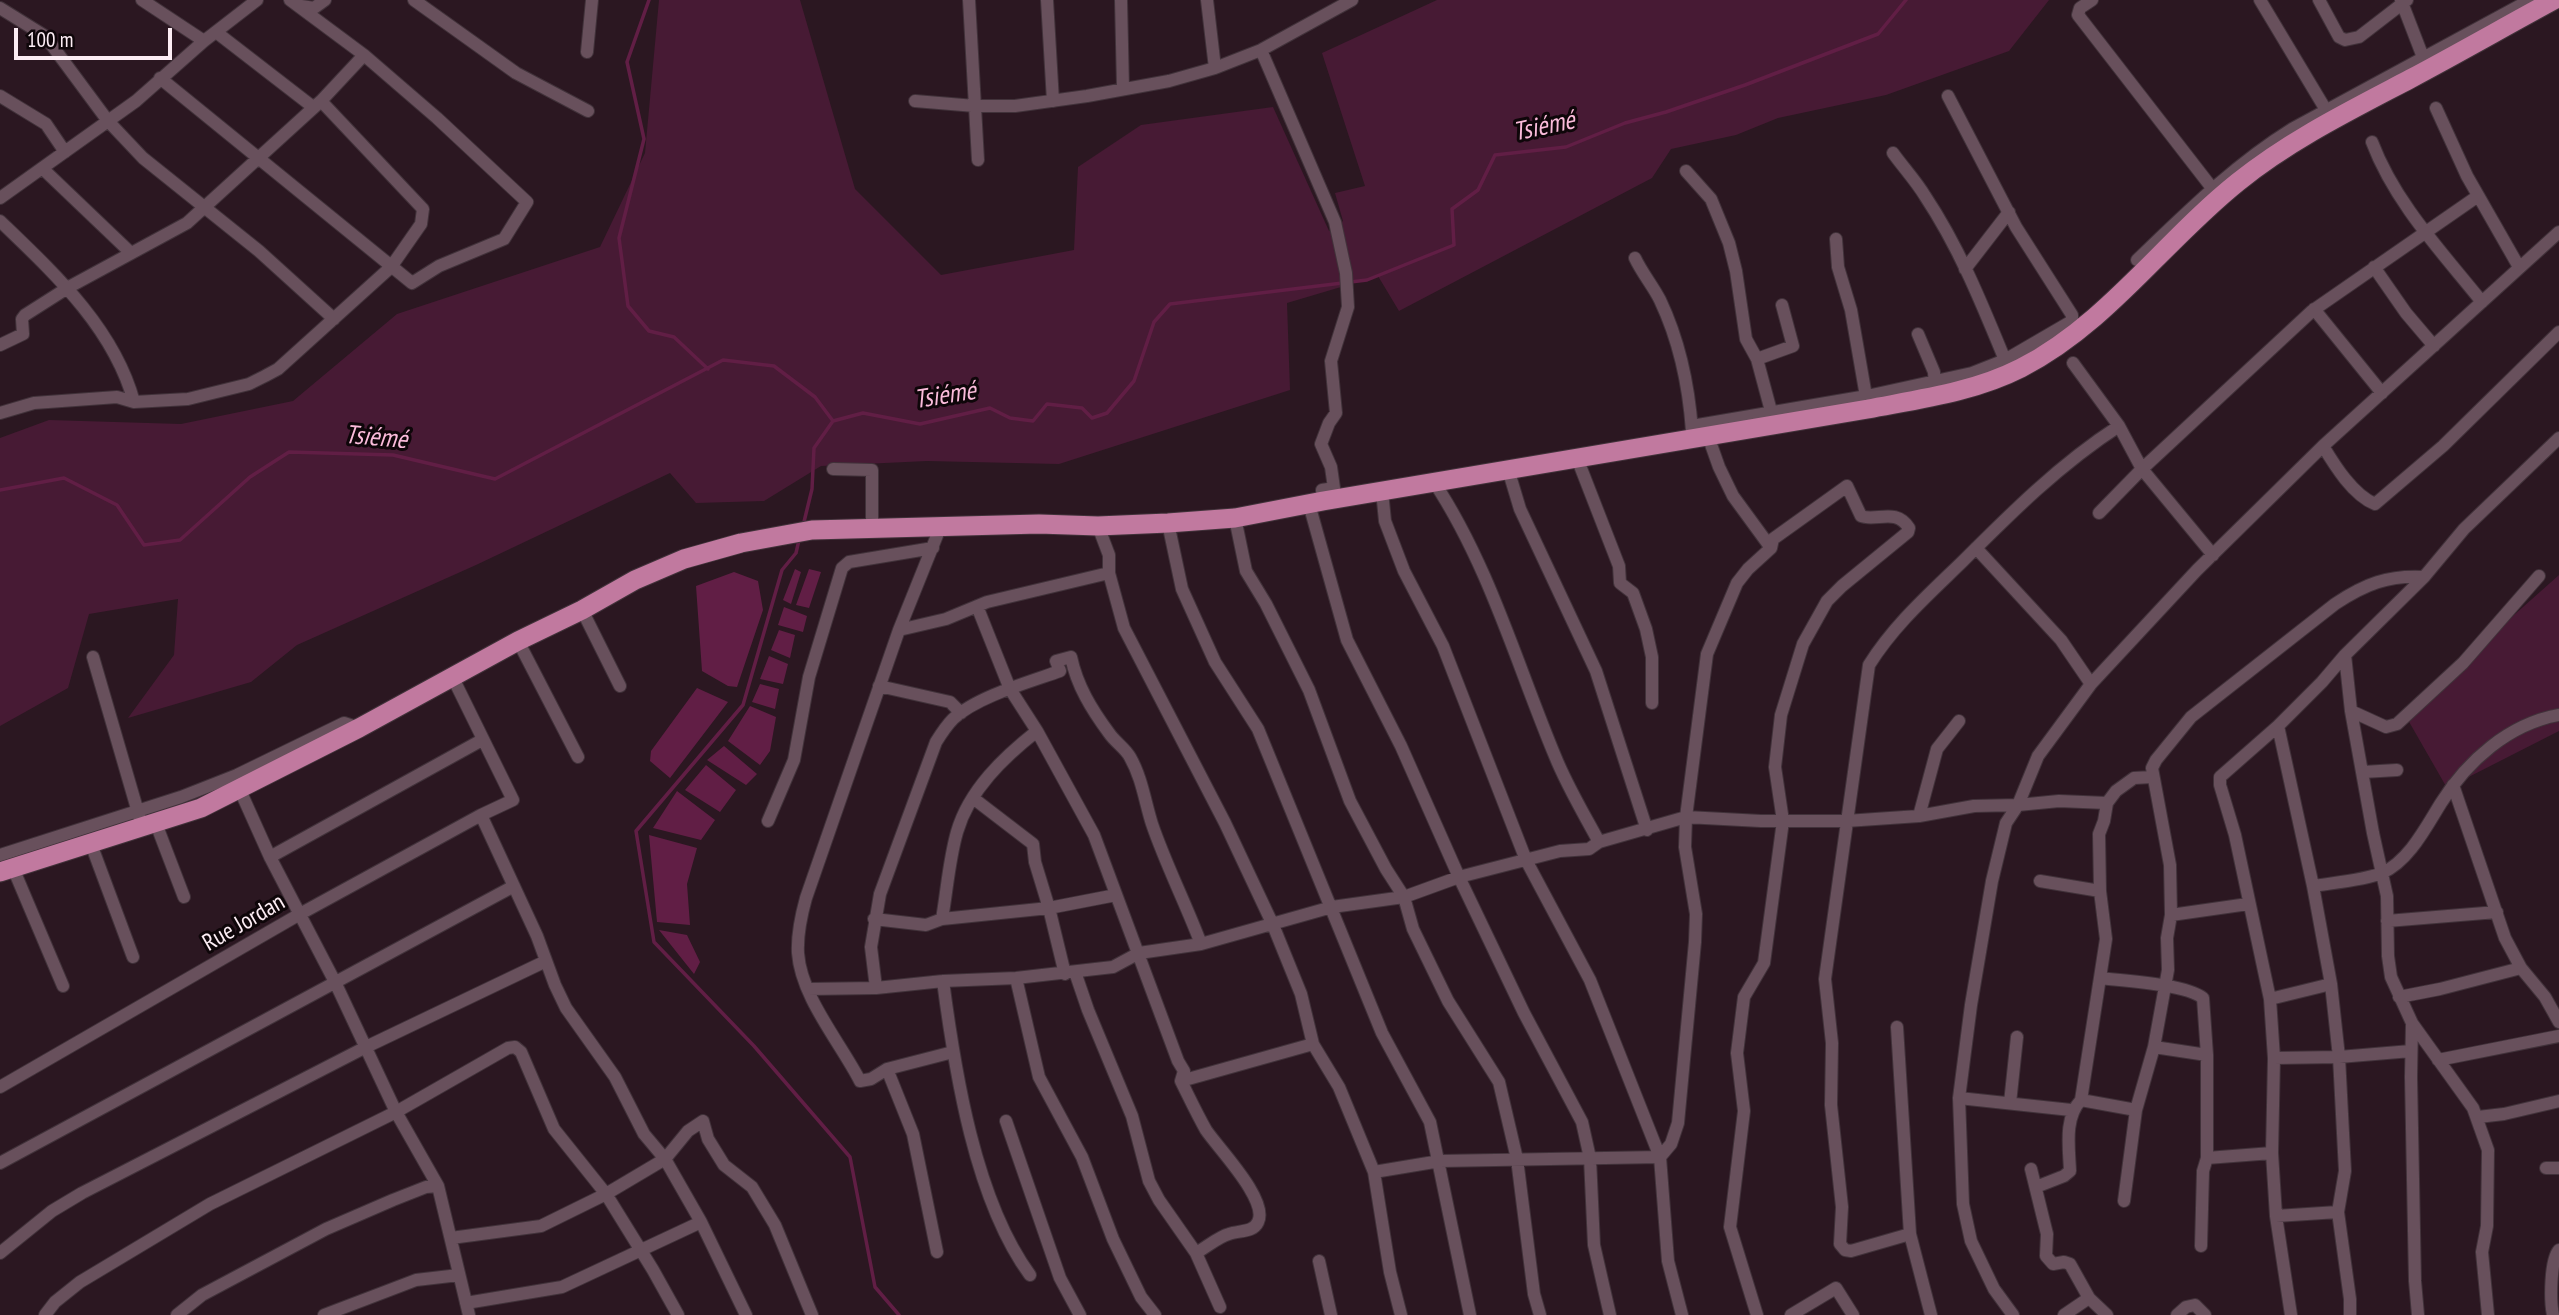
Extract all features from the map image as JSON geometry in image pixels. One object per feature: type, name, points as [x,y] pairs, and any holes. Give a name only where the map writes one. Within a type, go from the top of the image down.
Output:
[{"type":"main road","points":[[4,865],[91,844],[145,819],[201,808],[359,729],[518,640],[582,610],[635,580],[684,559],[790,533],[872,527],[940,528],[1039,524],[1098,526],[1235,518],[1577,458],[1868,402],[1987,383],[2061,344],[2099,313],[2238,182],[2284,149],[2511,17],[2554,0]]},
{"type":"street","points":[[142,0],[204,41]]},
{"type":"street","points":[[1,196],[136,101],[204,41],[257,0]]},
{"type":"street","points":[[294,3],[314,8],[325,0]]},
{"type":"street","points":[[414,0],[516,73],[588,111]]},
{"type":"street","points":[[587,52],[592,0]]},
{"type":"street","points":[[968,0],[978,160]]},
{"type":"street","points":[[1046,0],[1054,101]]},
{"type":"street","points":[[1121,0],[1123,88]]},
{"type":"street","points":[[1207,0],[1215,68]]},
{"type":"street","points":[[915,101],[1015,106],[1169,81],[1215,68],[1261,50],[1352,0]]},
{"type":"street","points":[[2092,0],[2080,8],[2078,15],[2212,188]]},
{"type":"street","points":[[2260,0],[2326,110]]},
{"type":"street","points":[[2137,260],[2212,188],[2263,147],[2326,110],[2426,64],[2403,1],[2359,37],[2345,40],[2339,37],[2319,0]]},
{"type":"street","points":[[2503,0],[2511,17],[2530,0]]},
{"type":"street","points":[[1319,1],[1321,15]]},
{"type":"street","points":[[160,78],[412,283],[439,266],[504,239],[527,202],[437,118],[364,55],[294,3]]},
{"type":"street","points":[[0,8],[45,36],[108,121],[143,158],[268,259],[334,319]]},
{"type":"street","points":[[0,413],[34,402],[117,397],[134,402],[188,400],[249,384],[278,369],[391,267],[421,224],[423,209],[317,104],[216,32]]},
{"type":"street","points":[[1261,50],[1335,222],[1346,273],[1348,307],[1331,361],[1336,413],[1321,444],[1331,467],[1334,488],[1322,490],[1316,502],[1347,640],[1401,746],[1459,877],[1524,1013],[1582,1122],[1590,1158],[1594,1245],[1610,1315]]},
{"type":"street","points":[[0,345],[23,334],[22,318],[25,315],[187,223],[317,104],[364,55]]},
{"type":"street","points":[[0,96],[46,124],[65,152]]},
{"type":"street","points":[[1918,334],[1934,372],[1935,390],[2005,360],[2073,318],[2009,212],[1948,96]]},
{"type":"street","points":[[2436,107],[2479,196],[2519,267]]},
{"type":"street","points":[[2372,142],[2413,217],[2482,302]]},
{"type":"street","points":[[1892,153],[1925,194],[1980,298],[2005,360]]},
{"type":"street","points":[[42,168],[131,253]]},
{"type":"street","points":[[1686,171],[1711,199],[1729,243],[1746,339],[1757,359],[1771,411]]},
{"type":"street","points":[[2099,513],[2141,470],[2314,309],[2479,196]]},
{"type":"street","points":[[1965,269],[2009,212]]},
{"type":"street","points":[[0,221],[69,288],[123,367],[134,402]]},
{"type":"street","points":[[2011,1315],[1994,1289],[1971,1241],[1963,1204],[1959,1098],[1971,1005],[1992,881],[2006,823],[2018,806],[2038,756],[2091,684],[2213,555],[2323,446],[2559,232]]},
{"type":"street","points":[[1697,433],[1771,411],[1868,402],[1851,310],[1838,267],[1836,239]]},
{"type":"street","points":[[1635,258],[1660,300],[1667,318],[1690,397],[1697,433],[1733,496],[1771,548]]},
{"type":"street","points":[[2374,267],[2406,313],[2434,346]]},
{"type":"street","points":[[1757,359],[1793,346],[1782,305]]},
{"type":"street","points":[[2314,309],[2382,393]]},
{"type":"street","points":[[2323,446],[2365,500],[2375,504],[2443,446],[2559,332]]},
{"type":"street","points":[[2073,363],[2119,426],[2141,470],[2213,555]]},
{"type":"street","points":[[1910,1234],[1851,1251],[1845,1251],[1840,1244],[1842,1207],[1831,1105],[1832,1043],[1825,979],[1869,665],[1886,638],[1976,548],[2062,467],[2119,426]]},
{"type":"street","points":[[2291,1315],[2276,1216],[2272,1153],[2274,1058],[2270,999],[2220,777],[2278,726],[2322,682],[2345,655],[2424,577],[2464,529],[2559,438]]},
{"type":"street","points":[[1577,458],[1619,566],[1620,583],[1633,593],[1646,629],[1652,657],[1652,703]]},
{"type":"street","points":[[833,469],[872,470],[872,527]]},
{"type":"street","points":[[1508,469],[1520,509],[1596,671],[1647,830]]},
{"type":"street","points":[[1434,482],[1449,505],[1487,587],[1561,772],[1599,842]]},
{"type":"street","points":[[1374,1172],[1440,1161],[1660,1157],[1671,1144],[1678,1123],[1695,942],[1696,915],[1685,847],[1686,817],[1707,654],[1737,583],[1771,548],[1773,539],[1847,486],[1861,516],[1868,519],[1880,515],[1892,516],[1906,523],[1909,528],[1908,532],[1827,601],[1803,644],[1781,715],[1775,767],[1783,821],[1765,963],[1744,998],[1737,1053],[1744,1111],[1730,1227],[1757,1315]]},
{"type":"street","points":[[1382,491],[1385,521],[1404,571],[1443,646],[1526,860],[1590,980],[1660,1157],[1668,1261],[1682,1315]]},
{"type":"street","points":[[1235,518],[1246,571],[1266,604],[1309,690],[1350,800],[1386,869],[1404,897],[1413,929],[1448,1001],[1499,1082],[1517,1159],[1534,1294],[1540,1315]]},
{"type":"street","points":[[1168,523],[1182,589],[1215,662],[1258,729],[1382,1033],[1430,1122],[1470,1315]]},
{"type":"street","points":[[1098,526],[1109,555],[1109,573],[1124,628],[1225,823],[1273,925],[1301,994],[1313,1044],[1339,1087],[1374,1172],[1390,1272],[1401,1315]]},
{"type":"street","points":[[940,528],[899,630],[801,915],[798,954],[808,989],[860,1081],[871,1079],[887,1069],[953,1052]]},
{"type":"street","points":[[768,821],[790,774],[809,677],[842,568],[849,562],[933,548]]},
{"type":"street","points":[[1976,548],[2061,640],[2091,684]]},
{"type":"street","points":[[899,630],[933,624],[977,606],[1109,573]]},
{"type":"street","points":[[2351,711],[2386,727],[2397,724],[2463,663],[2539,576]]},
{"type":"street","points":[[2124,1201],[2136,1110],[2154,1047],[2165,987],[2171,915],[2170,865],[2152,768],[2191,717],[2335,604],[2359,588],[2384,579],[2424,577]]},
{"type":"street","points":[[977,606],[1010,689],[1037,731],[1094,835],[1184,1071],[1181,1081],[1205,1128],[1225,1157],[1247,1181],[1260,1213],[1258,1222],[1251,1229],[1228,1234],[1196,1253]]},
{"type":"street","points":[[582,610],[620,686]]},
{"type":"street","points":[[518,640],[578,757]]},
{"type":"street","points":[[2345,655],[2351,711],[2387,896],[2391,977],[2412,1023],[2478,1117],[2488,1150],[2487,1226],[2482,1252],[2488,1315]]},
{"type":"street","points":[[93,657],[145,819],[184,897]]},
{"type":"street","points":[[876,988],[871,947],[880,894],[936,742],[952,720],[961,713],[1010,689],[1060,671],[1056,661],[1071,657],[1074,674],[1094,715],[1102,721],[1110,735],[1130,757],[1142,786],[1152,824],[1201,944]]},
{"type":"street","points":[[270,857],[482,740],[452,676]]},
{"type":"street","points":[[879,686],[950,702],[961,713]]},
{"type":"street","points":[[2312,886],[2382,873],[2403,858],[2453,785],[2483,752],[2502,738],[2559,715]]},
{"type":"street","points":[[1919,816],[1937,750],[1959,721]]},
{"type":"street","points":[[63,986],[4,865],[145,819],[344,723],[359,729]]},
{"type":"street","points":[[2278,726],[2332,984],[2345,1171],[2338,1212],[2350,1315]]},
{"type":"street","points":[[942,919],[958,829],[972,798],[986,780],[1037,731]]},
{"type":"street","name":"Rue Jordan","points":[[0,1087],[300,914],[513,800],[482,740]]},
{"type":"street","points":[[2363,772],[2397,770]]},
{"type":"street","points":[[2036,1187],[2070,1171],[2071,1110],[2081,1100],[2106,939],[2098,850],[2107,803],[2125,783],[2134,778],[2152,777]]},
{"type":"street","points":[[2453,785],[2505,938],[2521,968],[2545,997],[2559,1022]]},
{"type":"street","points":[[239,788],[270,857],[335,982],[396,1112],[438,1186],[468,1309],[562,1286],[701,1222]]},
{"type":"street","points":[[972,798],[1033,844],[1034,862],[1070,973],[1132,1116],[1149,1181],[1196,1253],[1220,1307]]},
{"type":"street","points":[[808,989],[876,988],[943,981],[1016,978],[1112,967],[1139,953],[1201,944],[1332,906],[1404,897],[1459,877],[1560,851],[1589,849],[1599,842],[1686,817],[1846,821],[1919,816],[1974,806],[2018,806],[2059,801],[2107,803]]},
{"type":"street","points":[[481,815],[566,1007],[615,1077],[644,1134],[665,1159],[701,1222],[746,1315]]},
{"type":"street","points":[[91,844],[133,957]]},
{"type":"street","points":[[2040,881],[2100,891]]},
{"type":"street","points":[[0,1163],[514,886]]},
{"type":"street","points":[[874,919],[926,925],[942,919],[1049,908],[1116,895]]},
{"type":"street","points":[[2171,915],[2248,904]]},
{"type":"street","points":[[2387,921],[2497,912]]},
{"type":"street","points":[[0,1252],[52,1211],[82,1193],[366,1047],[546,961]]},
{"type":"street","points":[[2399,997],[2521,968]]},
{"type":"street","points":[[1016,978],[1039,1077],[1082,1157],[1113,1240],[1141,1297],[1155,1315]]},
{"type":"street","points":[[2100,978],[2165,987],[2198,994],[2203,998],[2207,1055],[2207,1158],[2203,1171],[2201,1246]]},
{"type":"street","points":[[943,981],[953,1052],[985,1185],[1016,1256],[1030,1275]]},
{"type":"street","points":[[2270,999],[2332,984]]},
{"type":"street","points":[[2412,1023],[2415,1281],[2418,1315]]},
{"type":"street","points":[[1897,1027],[1910,1234],[1931,1315]]},
{"type":"street","points":[[2438,1060],[2559,1036]]},
{"type":"street","points":[[2010,1103],[2017,1037]]},
{"type":"street","points":[[1181,1081],[1313,1044]]},
{"type":"street","points":[[45,1315],[55,1302],[80,1282],[210,1204],[396,1112],[515,1047],[521,1052],[554,1129],[606,1194],[678,1315]]},
{"type":"street","points":[[2154,1047],[2207,1055]]},
{"type":"street","points":[[2274,1058],[2411,1051]]},
{"type":"street","points":[[887,1069],[916,1144],[937,1252]]},
{"type":"street","points":[[1959,1098],[2071,1110]]},
{"type":"street","points":[[2081,1100],[2136,1110]]},
{"type":"street","points":[[2478,1117],[2559,1101]]},
{"type":"street","points":[[451,1238],[541,1226],[606,1194],[665,1159],[688,1131],[703,1121],[708,1139],[724,1165],[752,1187],[775,1225],[812,1315]]},
{"type":"street","points":[[1006,1121],[1060,1278],[1080,1315]]},
{"type":"street","points":[[2207,1158],[2272,1153]]},
{"type":"street","points":[[2031,1169],[2047,1234],[2046,1256],[2053,1264],[2064,1262],[2070,1265],[2089,1298],[2106,1315]]},
{"type":"street","points":[[177,1315],[202,1295],[326,1229],[426,1187],[438,1186]]},
{"type":"street","points":[[2276,1216],[2338,1212]]},
{"type":"street","points":[[2554,1310],[2553,1264],[2559,1250]]},
{"type":"street","points":[[1319,1261],[1331,1315]]},
{"type":"street","points":[[324,1315],[416,1280],[459,1275]]},
{"type":"street","points":[[1791,1315],[1811,1310],[1836,1288],[1853,1315]]},
{"type":"street","points":[[2064,1315],[2089,1298]]},
{"type":"street","points":[[2177,1315],[2186,1307],[2195,1305],[2205,1315]]},
{"type":"shaded area","points":[[659,0],[800,0],[855,189],[941,275],[1074,250],[1078,167],[1141,125],[1273,107],[1329,231],[1343,221],[1335,193],[1365,186],[1322,53],[1437,0],[2049,0],[2009,51],[1886,95],[1778,118],[1736,135],[1671,149],[1652,178],[1399,311],[1378,276],[1287,303],[1290,390],[1059,464],[927,461],[821,466],[764,501],[696,503],[670,473],[476,565],[297,645],[251,682],[128,718],[174,655],[178,599],[89,614],[68,688],[0,726],[0,438],[49,420],[181,424],[293,401],[397,314],[600,247],[645,153]]},
{"type":"shaded area","points":[[795,569],[801,572],[791,604],[783,600]]},
{"type":"shaded area","points":[[809,569],[821,572],[809,608],[796,605]]},
{"type":"shaded area","points":[[734,572],[758,581],[763,610],[737,687],[728,686],[702,671],[696,586]]},
{"type":"shaded area","points":[[2559,575],[2559,731],[2447,788],[2404,713]]},
{"type":"shaded area","points":[[784,607],[807,616],[803,632],[778,625]]},
{"type":"shaded area","points":[[779,630],[795,635],[790,658],[771,650]]},
{"type":"shaded area","points":[[769,656],[788,664],[783,684],[760,679]]},
{"type":"shaded area","points":[[760,684],[779,689],[775,709],[752,702]]},
{"type":"shaded area","points":[[697,688],[728,702],[670,778],[650,761],[651,751]]},
{"type":"shaded area","points":[[750,706],[776,717],[770,751],[760,765],[728,741]]},
{"type":"shaded area","points":[[724,746],[757,774],[746,785],[707,760]]},
{"type":"shaded area","points":[[706,765],[736,790],[720,812],[685,790]]},
{"type":"shaded area","points":[[677,791],[715,820],[701,840],[653,828]]},
{"type":"shaded area","points":[[649,835],[697,848],[687,884],[690,925],[657,922]]},
{"type":"shaded area","points":[[659,930],[687,935],[700,962],[694,974]]},
{"type":"waterway","points":[[649,0],[627,62],[644,139],[619,238],[628,306],[649,331],[674,337],[708,369]]},
{"type":"waterway","name":"Tsiémé","points":[[0,490],[64,478],[117,505],[144,545],[180,540],[250,477],[289,452],[393,455],[495,479],[723,360],[774,366],[815,397],[833,421],[863,413],[920,424],[990,408],[1010,418],[1033,421],[1047,404],[1082,408],[1092,418],[1107,413],[1134,381],[1154,322],[1170,304],[1367,280],[1454,245],[1452,209],[1478,190],[1495,155],[1566,147],[1625,123],[1745,85],[1878,34],[1906,0]]},
{"type":"waterway","points":[[803,526],[812,489],[814,448],[833,421]]},
{"type":"waterway","points":[[799,540],[796,553],[782,570],[743,705],[636,831],[654,942],[754,1046],[850,1157],[875,1287],[899,1315]]}]
